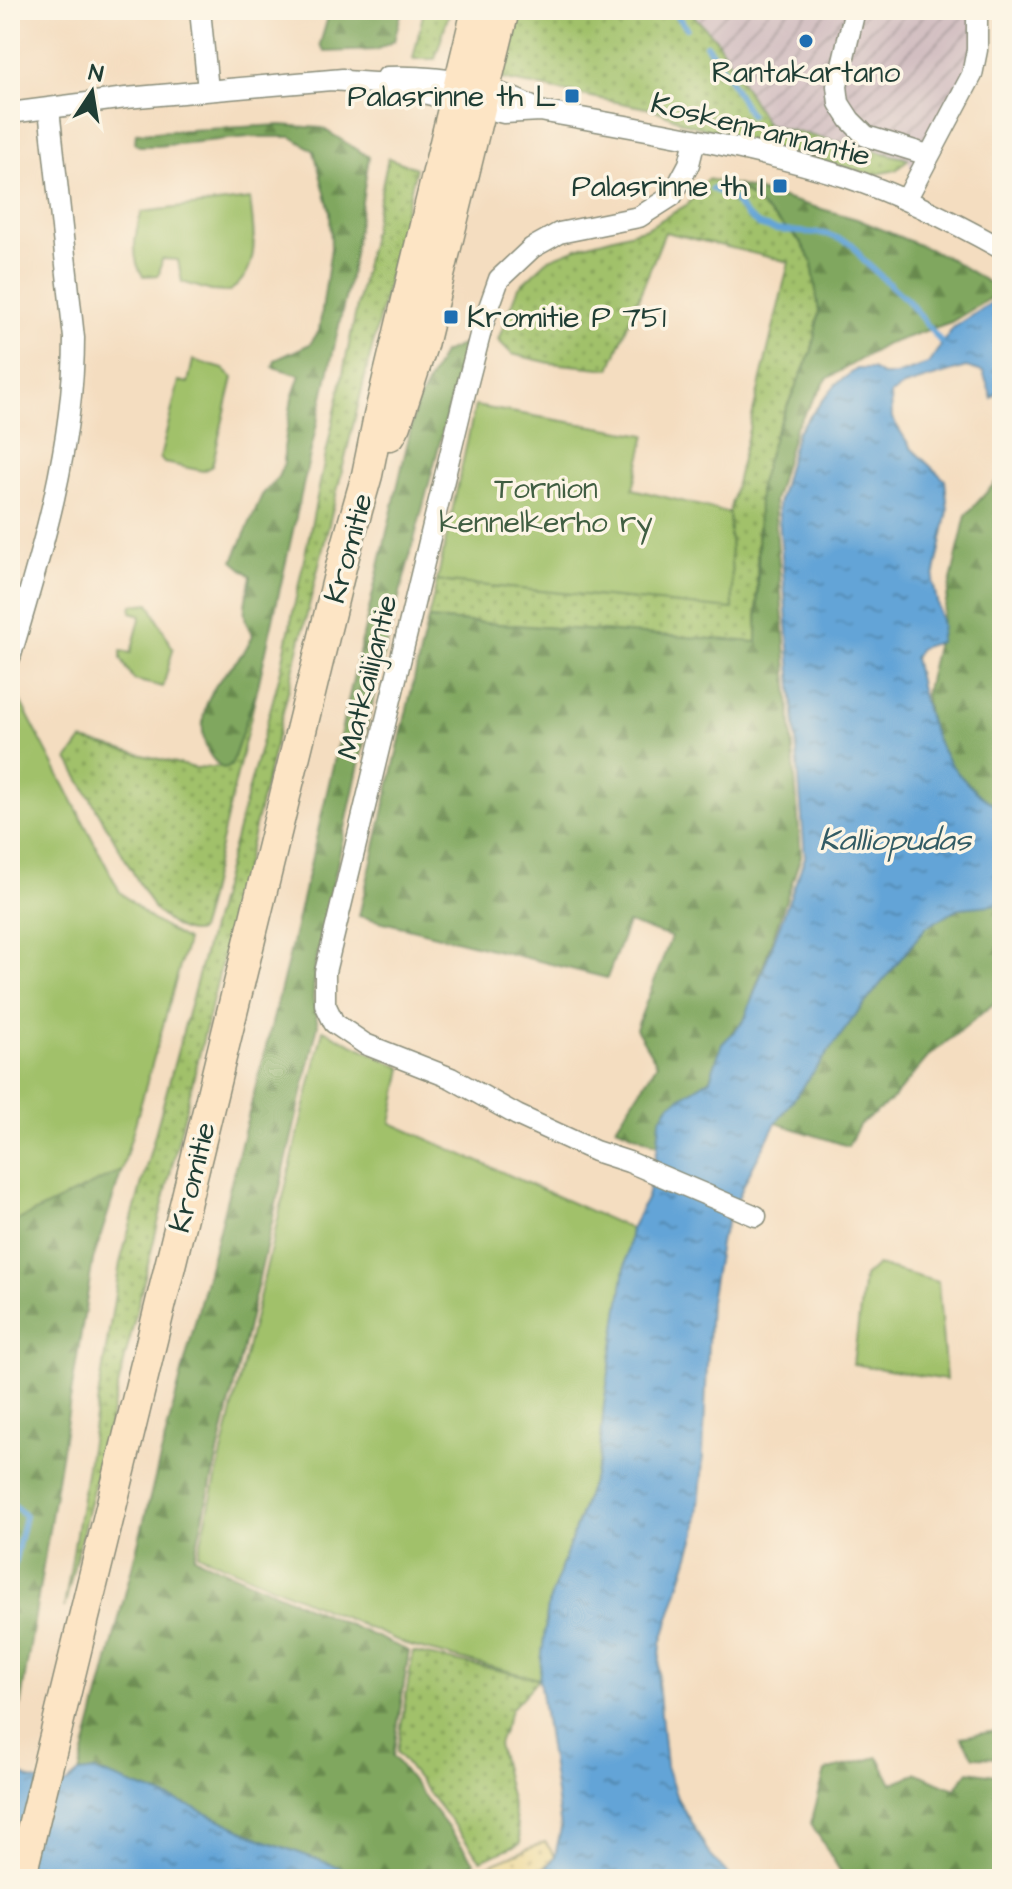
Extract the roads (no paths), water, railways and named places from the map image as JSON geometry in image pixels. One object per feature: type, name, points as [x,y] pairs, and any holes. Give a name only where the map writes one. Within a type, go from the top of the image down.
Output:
[{"type":"main road","name":"Kromitie","points":[[470,95],[477,10]]},
{"type":"main road","name":"Kromitie","points":[[20,1879],[342,563],[367,475],[379,416],[470,95],[504,10]]},
{"type":"street","points":[[200,10],[208,90]]},
{"type":"street","points":[[855,10],[837,86],[839,103],[866,136],[928,155]]},
{"type":"street","points":[[906,200],[972,75],[977,50],[977,10]]},
{"type":"street","name":"Koskenrannantie","points":[[10,113],[208,90],[431,76],[470,95],[508,93],[540,111],[773,157],[847,178],[906,200],[993,244]]},
{"type":"street","points":[[10,658],[59,475],[74,376],[74,338],[49,109]]},
{"type":"street","name":"Matkailijantie","points":[[695,140],[689,164],[672,196],[639,217],[559,233],[532,248],[499,279],[482,327],[464,397],[325,972],[325,1004],[334,1023],[365,1044],[436,1071],[517,1115],[595,1151],[629,1162],[756,1216]]},
{"type":"water","name":"Kalliopudas","points":[[1002,296],[1002,388],[992,398],[983,372],[966,367],[904,386],[891,394],[892,418],[911,448],[945,480],[948,511],[933,582],[942,626],[939,642],[920,648],[914,658],[931,725],[945,755],[975,791],[1002,807],[1002,904],[960,908],[926,927],[857,1013],[776,1123],[745,1182],[721,1238],[710,1301],[702,1475],[696,1533],[661,1644],[658,1682],[666,1766],[677,1798],[710,1855],[733,1879],[519,1879],[546,1869],[555,1856],[561,1828],[539,1679],[548,1605],[599,1462],[604,1405],[631,1229],[647,1197],[660,1120],[669,1105],[710,1079],[722,1044],[744,1021],[805,857],[778,504],[797,432],[836,384],[857,369],[896,375],[928,364],[953,328]]},
{"type":"water","points":[[10,1766],[30,1779],[50,1784],[66,1784],[79,1773],[96,1771],[195,1808],[263,1840],[372,1879],[10,1879]]},
{"type":"waterway","points":[[672,10],[687,28]]},
{"type":"waterway","points":[[706,45],[750,115]]},
{"type":"waterway","points":[[712,189],[731,197],[759,225],[776,230],[827,234],[852,244],[863,260],[908,301],[941,342]]},
{"type":"waterway","points":[[10,1501],[25,1516],[10,1582]]},
{"type":"place","name":"Rantakartano","points":[[806,41]]},
{"type":"place","name":"Palasrinne th L","points":[[572,96]]},
{"type":"place","name":"Palasrinne th I","points":[[780,186]]},
{"type":"place","name":"Kromitie P 751","points":[[451,317]]},
{"type":"park label","name":"Tornion kennelkerho ry","points":[[546,505]]}]
